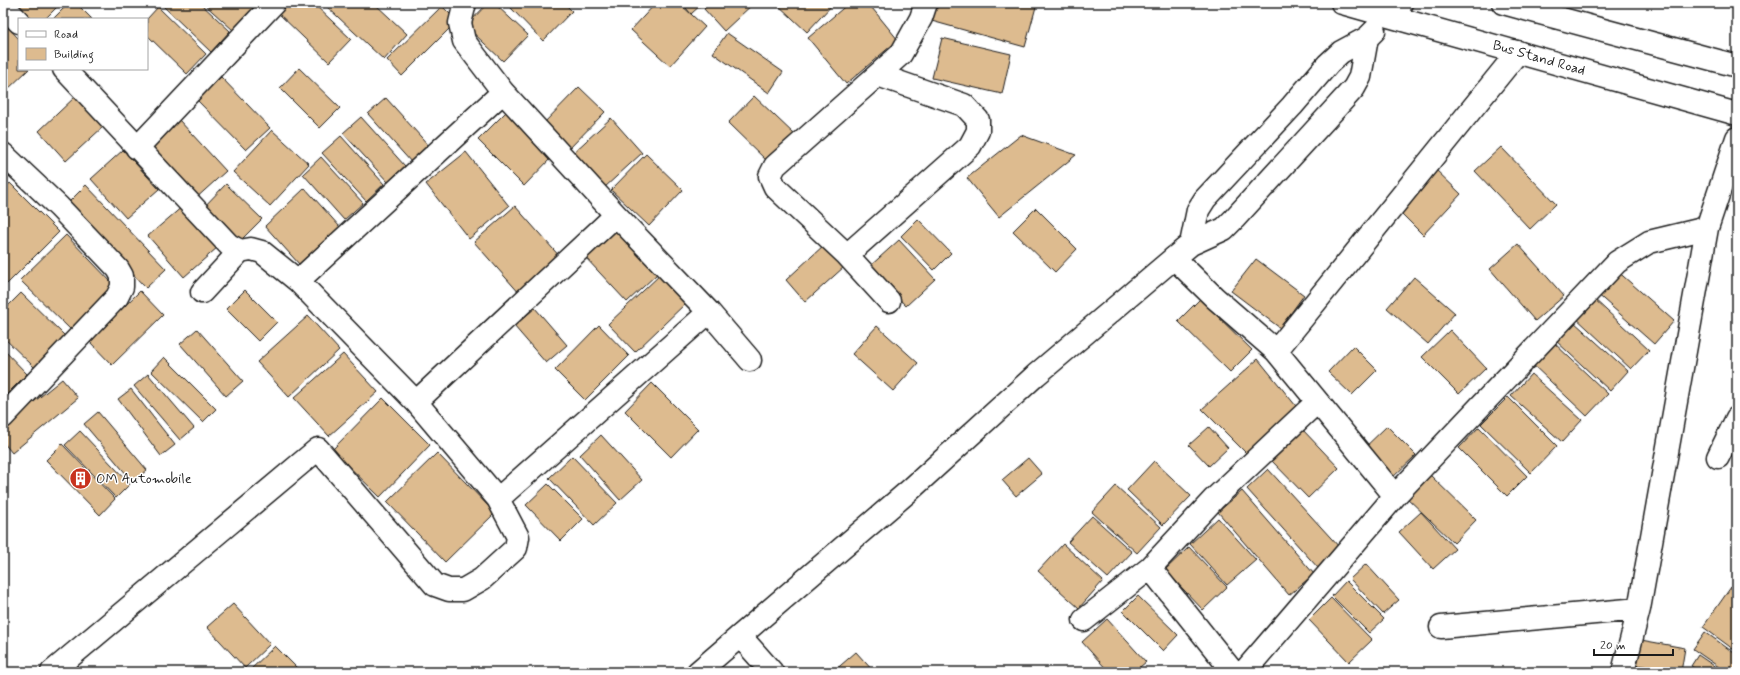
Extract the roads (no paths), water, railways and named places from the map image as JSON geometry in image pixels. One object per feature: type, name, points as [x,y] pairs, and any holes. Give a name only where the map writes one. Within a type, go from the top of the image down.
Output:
[{"type":"street","points":[[137,148],[274,3]]},
{"type":"street","points":[[465,3],[460,23],[464,41],[503,92],[616,216],[709,312],[750,360]]},
{"type":"street","points":[[889,301],[847,255],[775,188],[770,176],[775,166],[901,54],[921,18],[926,3]]},
{"type":"street","name":"Bus Stand Road","points":[[1342,3],[1396,10],[1518,52],[1737,114]]},
{"type":"street","points":[[1503,3],[1737,66]]},
{"type":"street","points":[[3,5],[18,21]]},
{"type":"street","points":[[1191,244],[1198,210],[1205,199],[1292,106],[1328,64],[1341,52],[1367,38],[1396,10]]},
{"type":"street","points":[[698,672],[910,490],[1036,376],[1174,258],[1191,244],[1224,229],[1354,88],[1360,77],[1367,38]]},
{"type":"street","points":[[1276,351],[1518,52]]},
{"type":"street","points":[[65,70],[228,245],[240,251]]},
{"type":"street","points":[[847,255],[970,146],[978,131],[978,120],[964,105],[878,75]]},
{"type":"street","points":[[298,281],[503,92]]},
{"type":"street","points":[[1623,672],[1639,609],[1707,228],[1737,138]]},
{"type":"street","points":[[3,154],[59,207],[112,262],[122,276],[122,287],[117,297],[3,418]]},
{"type":"street","points":[[416,402],[616,216]]},
{"type":"street","points":[[1244,672],[1395,496],[1617,262],[1649,242],[1707,228]]},
{"type":"street","points":[[52,672],[318,449],[435,585],[450,590],[463,590],[482,579],[516,548],[518,537],[498,499],[416,402],[298,281],[262,252],[251,249],[240,251],[202,292]]},
{"type":"street","points":[[1174,258],[1215,298],[1276,351],[1395,496]]},
{"type":"street","points":[[498,499],[709,312]]},
{"type":"street","points":[[1084,620],[1150,568],[1214,499],[1317,402]]},
{"type":"street","points":[[1718,457],[1737,418]]},
{"type":"street","points":[[1150,568],[1233,672]]},
{"type":"street","points":[[1441,627],[1639,609]]},
{"type":"street","points":[[740,636],[772,672]]},
{"type":"place","name":"OM Automobile","points":[[80,479]]}]
